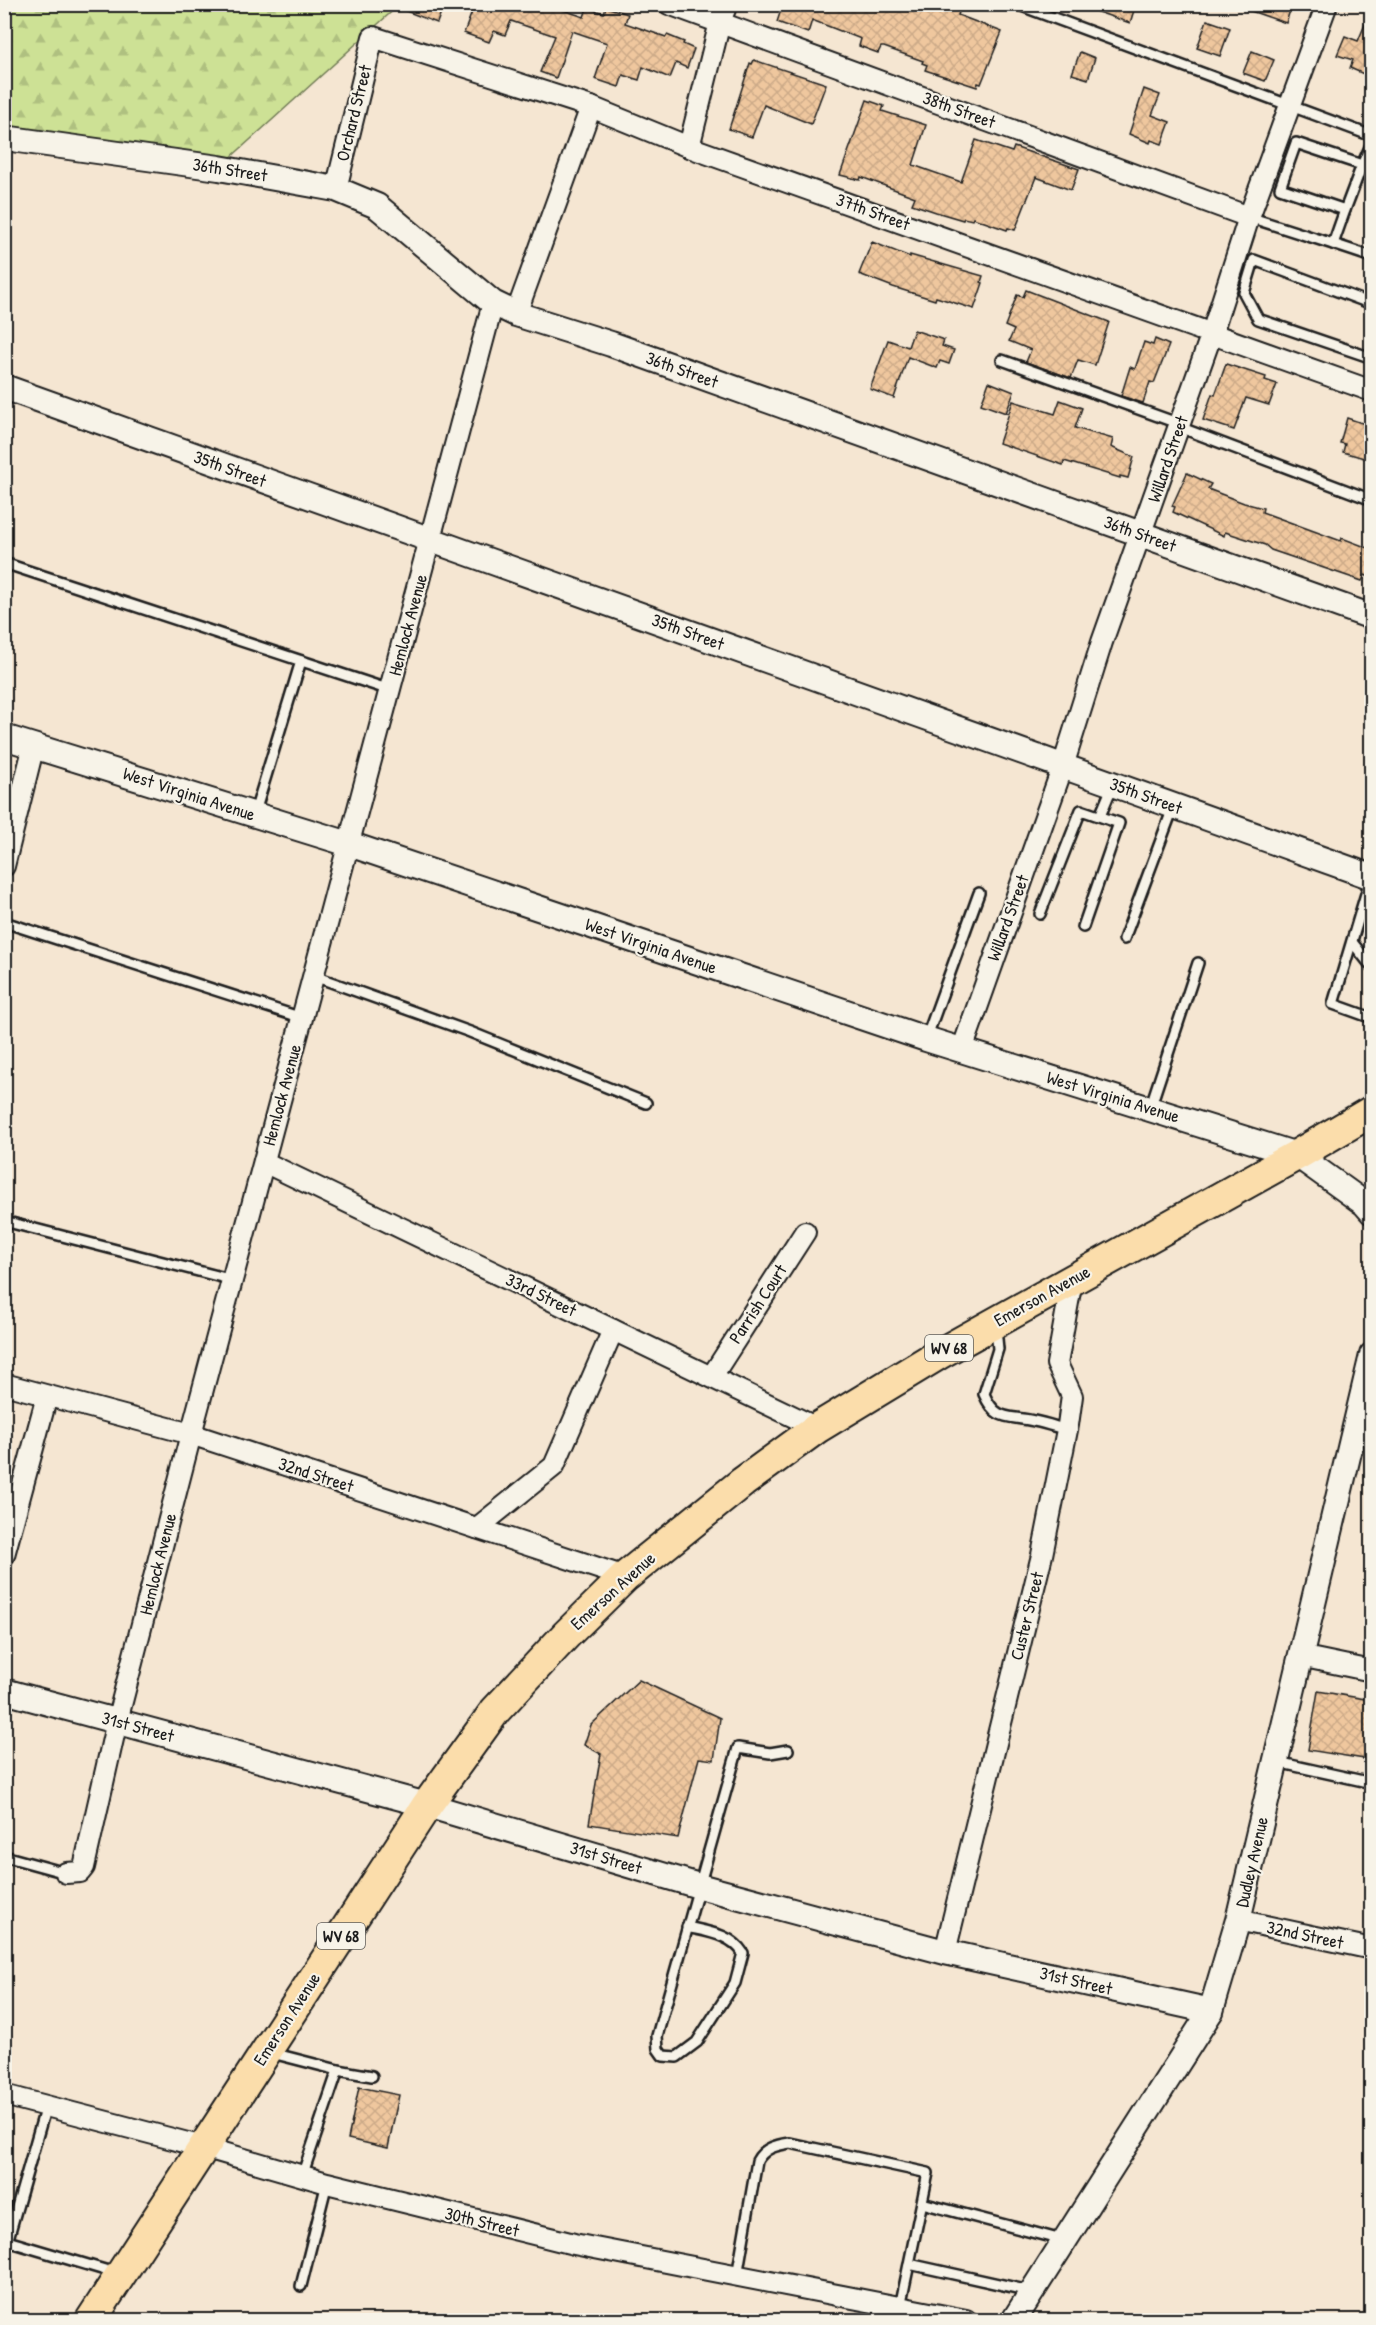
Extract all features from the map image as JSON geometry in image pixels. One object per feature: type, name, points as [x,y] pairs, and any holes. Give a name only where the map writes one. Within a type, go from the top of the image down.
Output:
[{"type":"main road","name":"Emerson Avenue","points":[[91,2320],[427,1805],[495,1712],[566,1635],[625,1577],[743,1482],[817,1428],[939,1354],[1297,1155],[1371,1111]]},
{"type":"street","name":"38th Street","points":[[669,4],[723,13],[1248,217]]},
{"type":"street","name":"Willard Street","points":[[962,1050],[1064,766],[1102,642],[1212,333],[1248,217],[1327,4]]},
{"type":"street","points":[[689,147],[723,13]]},
{"type":"street","name":"37th Street","points":[[373,37],[591,107],[689,147],[1371,391]]},
{"type":"street","name":"Orchard Street","points":[[336,189],[373,37]]},
{"type":"street","points":[[516,314],[591,107]]},
{"type":"street","name":"36th Street","points":[[4,138],[219,168],[336,189],[376,206],[494,303],[516,314],[611,344],[1371,617]]},
{"type":"street","name":"Hemlock Avenue","points":[[66,1873],[80,1872],[84,1868],[117,1721],[191,1434],[494,303]]},
{"type":"street","name":"35th Street","points":[[4,387],[1371,877]]},
{"type":"street","name":"West Virginia Avenue","points":[[4,737],[349,844],[926,1039],[1297,1155]]},
{"type":"street","points":[[4,866],[34,745]]},
{"type":"street","points":[[1297,1155],[1365,1204],[1371,1212]]},
{"type":"street","name":"33rd Street","points":[[264,1162],[817,1428]]},
{"type":"street","name":"Parrish Court","points":[[712,1376],[805,1232]]},
{"type":"street","name":"Custer Street","points":[[945,1952],[1042,1555],[1067,1430],[1072,1396],[1057,1364],[1072,1280]]},
{"type":"street","points":[[477,1528],[554,1466],[613,1330]]},
{"type":"street","name":"Dudley Avenue","points":[[1014,2320],[1211,2011],[1238,1920],[1371,1355]]},
{"type":"street","name":"32nd Street","points":[[4,1384],[191,1434],[625,1577]]},
{"type":"street","points":[[4,1555],[47,1396]]},
{"type":"street","points":[[1299,1656],[1371,1671]]},
{"type":"street","name":"31st Street","points":[[4,1691],[427,1805],[699,1886],[945,1952],[1211,2011]]},
{"type":"street","name":"32nd Street","points":[[1238,1920],[1371,1949]]},
{"type":"street","name":"30th Street","points":[[4,2095],[203,2146],[327,2183],[574,2244],[966,2320]]},
{"type":"lane","points":[[1016,4],[1371,136]]},
{"type":"lane","points":[[1345,210],[1280,188],[1296,143],[1362,165]]},
{"type":"lane","points":[[1333,244],[1371,143]]},
{"type":"lane","points":[[1248,217],[1371,257]]},
{"type":"lane","points":[[1371,304],[1254,260],[1244,293],[1258,319],[1371,358]]},
{"type":"lane","points":[[1002,360],[1179,425],[1371,500]]},
{"type":"lane","points":[[4,563],[390,690]]},
{"type":"lane","points":[[254,815],[302,661]]},
{"type":"lane","points":[[1100,816],[1113,784]]},
{"type":"lane","points":[[1124,939],[1174,806]]},
{"type":"lane","points":[[1040,914],[1081,810],[1119,823],[1083,927]]},
{"type":"lane","points":[[1371,877],[1333,1004],[1371,1018]]},
{"type":"lane","points":[[926,1039],[979,893]]},
{"type":"lane","points":[[4,922],[302,1018]]},
{"type":"lane","points":[[1352,942],[1371,967]]},
{"type":"lane","points":[[1150,1108],[1198,963]]},
{"type":"lane","points":[[314,976],[470,1032],[646,1103]]},
{"type":"lane","points":[[4,1221],[233,1280]]},
{"type":"lane","points":[[995,1323],[998,1349],[984,1394],[990,1407],[1002,1417],[1033,1420],[1067,1430]]},
{"type":"lane","points":[[687,1927],[725,1937],[738,1944],[743,1953],[735,1983],[697,2042],[677,2057],[663,2056],[658,2049],[657,2036],[687,1927],[738,1748],[770,1754],[788,1750]]},
{"type":"lane","points":[[1275,1761],[1371,1783]]},
{"type":"lane","points":[[4,1856],[66,1873]]},
{"type":"lane","points":[[265,2052],[372,2076]]},
{"type":"lane","points":[[302,2176],[338,2070]]},
{"type":"lane","points":[[46,2106],[6,2241],[120,2275]]},
{"type":"lane","points":[[737,2276],[757,2161],[761,2153],[777,2144],[790,2143],[928,2173],[900,2307]]},
{"type":"lane","points":[[301,2286],[327,2183]]},
{"type":"lane","points":[[922,2202],[1065,2241]]},
{"type":"lane","points":[[909,2264],[1032,2292]]},
{"type":"green space","points":[[5,5],[399,5],[219,168],[5,138]]},
{"type":"building","points":[[393,4],[444,4],[437,23],[393,6]]},
{"type":"building","points":[[475,4],[546,4],[584,17],[587,8],[604,13],[606,7],[628,14],[625,23],[666,37],[667,35],[694,49],[687,68],[676,63],[670,78],[643,67],[639,80],[623,75],[619,87],[595,79],[607,43],[572,31],[556,78],[540,72],[555,36],[511,21],[505,35],[494,31],[489,42],[464,33]]},
{"type":"building","points":[[776,4],[962,4],[958,15],[1002,32],[981,84],[978,83],[977,87],[925,70],[927,65],[922,63],[923,61],[884,47],[881,47],[878,53],[859,46],[861,39],[812,20],[808,33],[777,22],[782,7]]},
{"type":"building","points":[[1084,4],[1136,4],[1130,23],[1083,7]]},
{"type":"building","points":[[1239,4],[1292,4],[1286,23],[1239,7]]},
{"type":"building","points":[[1371,10],[1371,62],[1366,75],[1350,68],[1353,60],[1337,55],[1345,36],[1358,41]]},
{"type":"building","points":[[1207,20],[1230,28],[1220,56],[1197,48]]},
{"type":"building","points":[[1252,51],[1274,60],[1265,81],[1243,73]]},
{"type":"building","points":[[1080,52],[1095,58],[1088,79],[1072,74]]},
{"type":"building","points":[[754,60],[826,84],[811,124],[764,105],[752,137],[729,129],[750,63],[752,64]]},
{"type":"building","points":[[1144,89],[1160,95],[1152,115],[1170,122],[1162,144],[1151,140],[1150,143],[1129,134]]},
{"type":"building","points":[[867,100],[884,106],[882,111],[926,125],[913,165],[961,182],[976,140],[1012,152],[1014,147],[1079,169],[1071,190],[1036,177],[1015,230],[1008,228],[1007,230],[973,218],[963,220],[936,212],[912,204],[915,197],[861,177],[860,180],[840,175]]},
{"type":"building","points":[[872,242],[910,257],[910,255],[983,276],[981,282],[983,283],[974,309],[936,297],[935,300],[859,274]]},
{"type":"building","points":[[1026,290],[1109,322],[1095,365],[1078,360],[1071,378],[1026,362],[1031,350],[1009,341],[1014,330],[1005,326],[1017,295],[1023,297]]},
{"type":"building","points":[[914,330],[944,340],[942,346],[954,350],[949,364],[940,361],[937,368],[908,357],[894,398],[870,389],[888,340],[908,347]]},
{"type":"building","points":[[1155,339],[1169,345],[1154,383],[1150,382],[1143,403],[1121,396],[1130,367],[1135,369],[1144,342],[1153,345]]},
{"type":"building","points":[[1226,364],[1266,377],[1265,380],[1277,384],[1269,405],[1246,398],[1234,430],[1203,420]]},
{"type":"building","points":[[989,382],[1014,392],[1006,413],[981,404]]},
{"type":"building","points":[[1060,400],[1082,408],[1075,428],[1113,439],[1111,447],[1134,457],[1128,478],[1120,476],[1120,478],[1064,461],[1063,465],[999,443],[1013,401],[1055,414]]},
{"type":"building","points":[[1347,418],[1371,426],[1371,460],[1343,452],[1345,444],[1340,443]]},
{"type":"building","points":[[1187,473],[1211,484],[1208,489],[1263,508],[1262,512],[1341,541],[1342,538],[1371,549],[1371,578],[1365,575],[1362,581],[1271,550],[1265,545],[1225,532],[1224,536],[1173,512],[1175,507],[1172,506]]},
{"type":"building","points":[[639,1680],[720,1718],[714,1760],[699,1758],[678,1838],[589,1824],[601,1754],[584,1745],[591,1725]]},
{"type":"building","points":[[1318,1691],[1371,1700],[1371,1760],[1308,1750]]},
{"type":"building","points":[[359,2087],[399,2095],[388,2148],[348,2139]]}]
